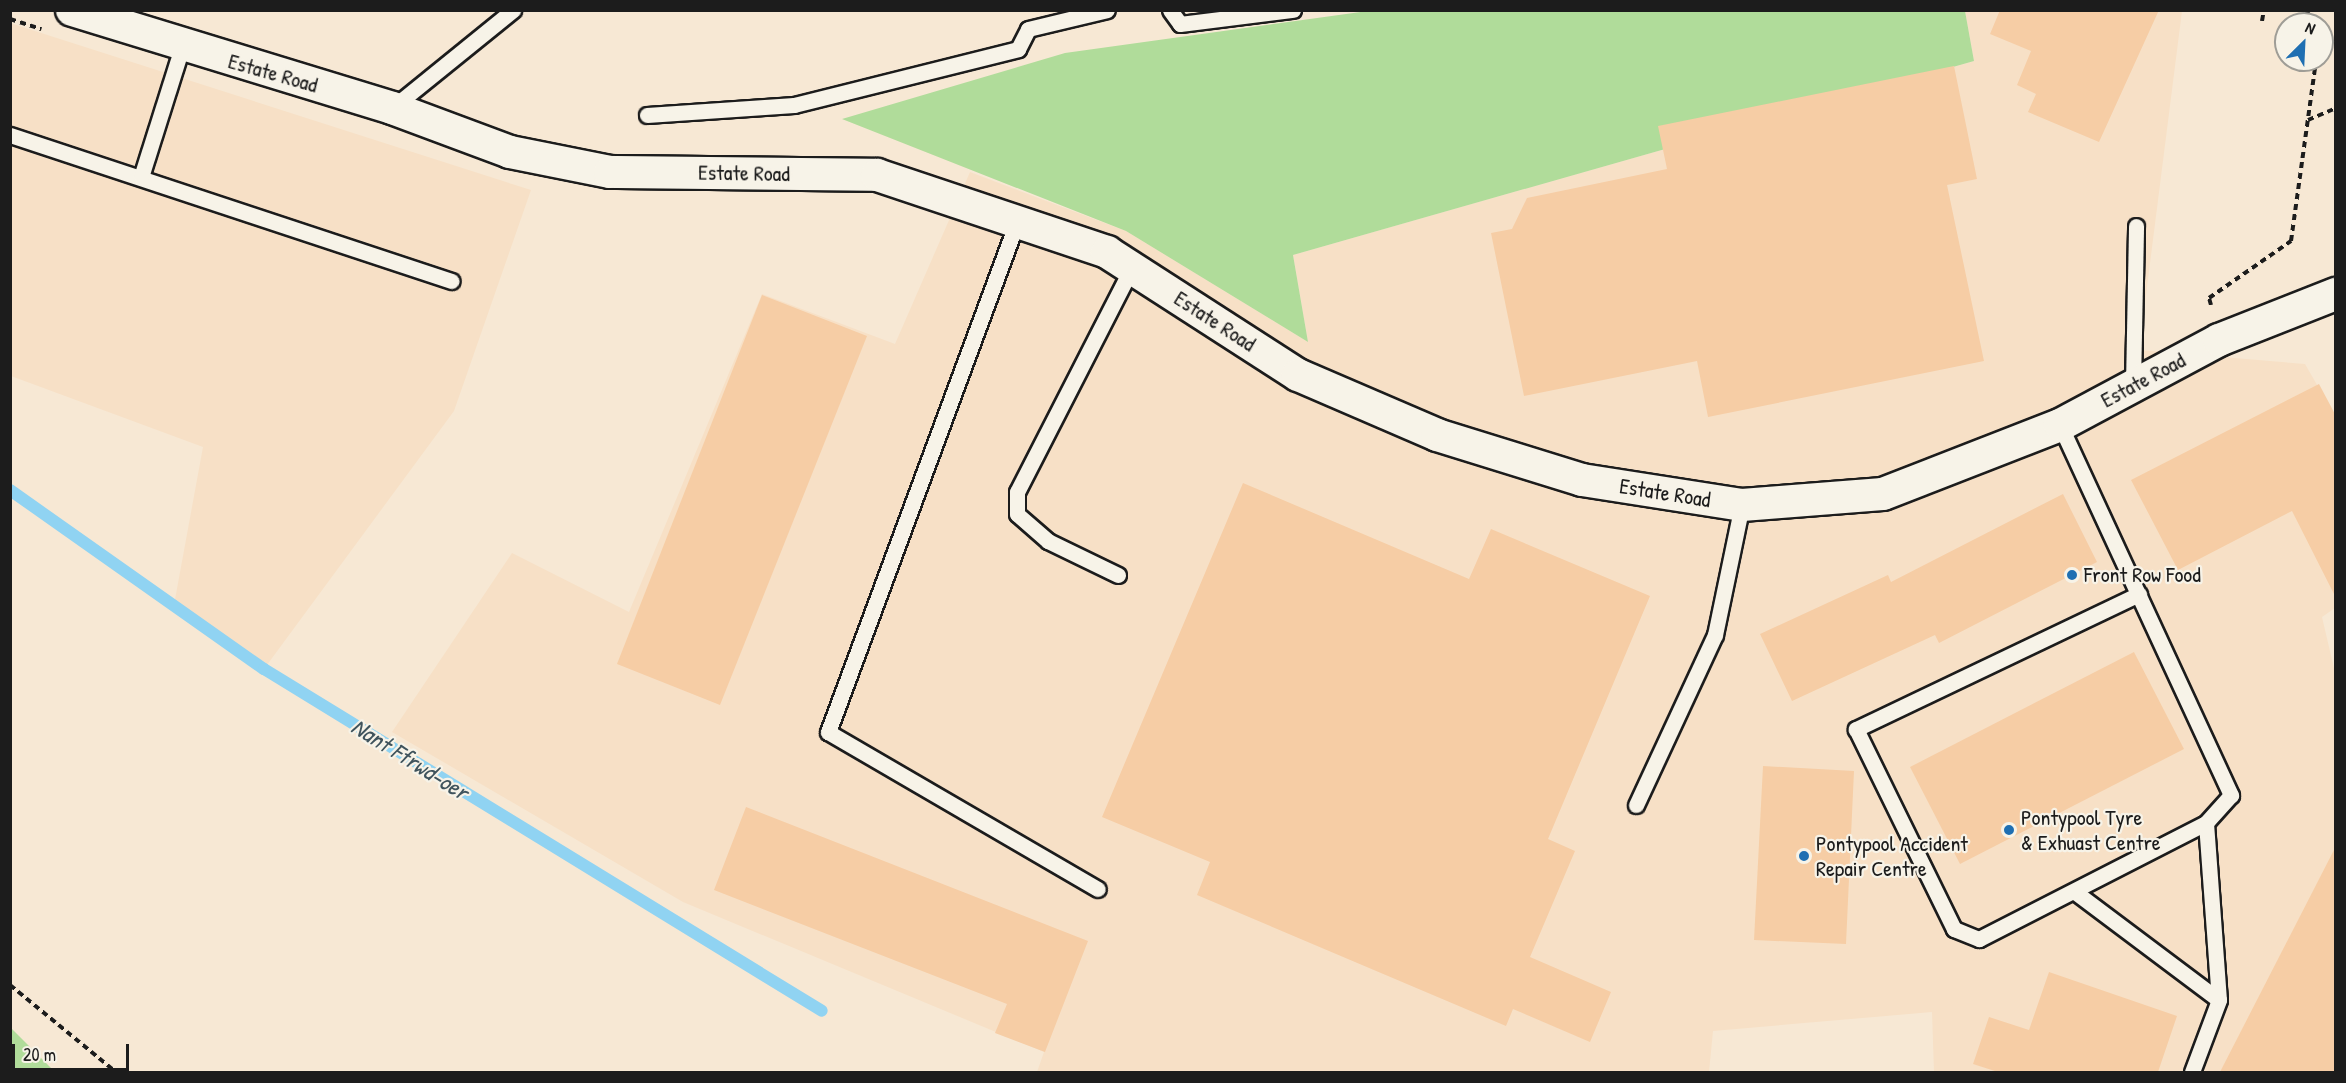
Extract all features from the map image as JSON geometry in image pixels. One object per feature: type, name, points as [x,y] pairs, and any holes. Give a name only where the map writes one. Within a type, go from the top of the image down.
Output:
[{"type":"street","name":"Estate Road","points":[[72,10],[182,47],[392,108],[510,152],[609,172],[877,175],[1107,252],[1298,375],[1437,435],[1582,480],[1742,505],[1883,494],[2060,425],[2225,338],[2336,294]]},
{"type":"lane","points":[[392,108],[513,10]]},
{"type":"lane","points":[[647,115],[794,105],[1018,49],[1028,29],[1107,10]]},
{"type":"lane","points":[[1170,10],[1180,24],[1293,10]]},
{"type":"lane","points":[[141,177],[182,47]]},
{"type":"lane","points":[[10,135],[451,281]]},
{"type":"lane","points":[[1017,222],[828,732],[1098,889]]},
{"type":"lane","points":[[2133,385],[2136,226]]},
{"type":"lane","points":[[1118,575],[1048,542],[1017,514],[1017,492],[1132,267]]},
{"type":"lane","points":[[2060,425],[2139,594],[2231,795],[2206,823],[2075,892],[1979,939],[1954,929],[1856,729],[2139,594]]},
{"type":"lane","points":[[1636,805],[1714,635],[1742,505]]},
{"type":"lane","points":[[2193,1072],[2219,1000],[2206,823]]},
{"type":"lane","points":[[2075,892],[2219,1000]]},
{"type":"path","points":[[2262,21],[2264,10]]},
{"type":"path","points":[[2225,338],[2209,298],[2291,241],[2314,72]]},
{"type":"path","points":[[2308,121],[2336,108]]},
{"type":"path","points":[[10,985],[116,1072]]},
{"type":"shaded area","points":[[1965,11],[2182,11],[2139,350],[2305,364],[2335,416],[2335,608],[2322,617],[2336,677],[2335,1072],[1934,1072],[1932,1012],[1713,1031],[1709,1072],[1037,1072],[1044,1052],[683,902],[392,732],[512,553],[629,612],[762,294],[895,344],[970,172],[1126,231],[1308,342],[1293,255],[1974,61]]},
{"type":"shaded area","points":[[10,23],[531,190],[454,411],[264,669],[174,605],[203,447],[11,376]]},
{"type":"green space","points":[[1375,10],[1965,11],[1974,61],[1293,255],[1308,342],[1126,231],[842,119],[1065,53]]},
{"type":"green space","points":[[11,1028],[55,1072],[11,1072]]},
{"type":"building","points":[[2000,10],[2159,10],[2099,142],[2028,112],[2036,94],[2017,85],[2031,51],[1990,34]]},
{"type":"building","points":[[1954,66],[1977,179],[1947,185],[1984,361],[1708,417],[1697,361],[1524,396],[1491,233],[1512,229],[1527,198],[1667,169],[1658,126]]},
{"type":"building","points":[[762,295],[867,336],[720,705],[617,664]]},
{"type":"building","points":[[2319,384],[2336,416],[2336,598],[2292,511],[2178,570],[2131,480]]},
{"type":"building","points":[[1243,483],[1469,579],[1491,529],[1650,596],[1548,839],[1575,851],[1530,957],[1611,992],[1590,1042],[1513,1009],[1506,1026],[1197,895],[1210,862],[1102,817]]},
{"type":"building","points":[[2063,494],[2097,562],[1939,643],[1935,635],[1792,701],[1760,634],[1888,575],[1891,582]]},
{"type":"building","points":[[2134,652],[2184,749],[1960,864],[1910,767]]},
{"type":"building","name":"Pontypool Accident Repair Centre","points":[[1763,766],[1854,771],[1846,944],[1754,940]]},
{"type":"building","points":[[746,807],[1088,941],[1045,1052],[995,1033],[1007,1004],[714,890]]},
{"type":"building","points":[[2336,846],[2336,1072],[2220,1072]]},
{"type":"building","points":[[2049,972],[2177,1016],[2158,1072],[1998,1072],[1973,1064],[1989,1017],[2029,1030]]},
{"type":"waterway","name":"Nant Ffrwd-oer","points":[[10,490],[264,669],[822,1011]]},
{"type":"place","name":"Front Row Food","points":[[2072,575]]},
{"type":"place","name":"Pontypool Tyre & Exhuast Centre","points":[[2009,830]]},
{"type":"place","name":"Pontypool Accident Repair Centre","points":[[1804,856]]}]
